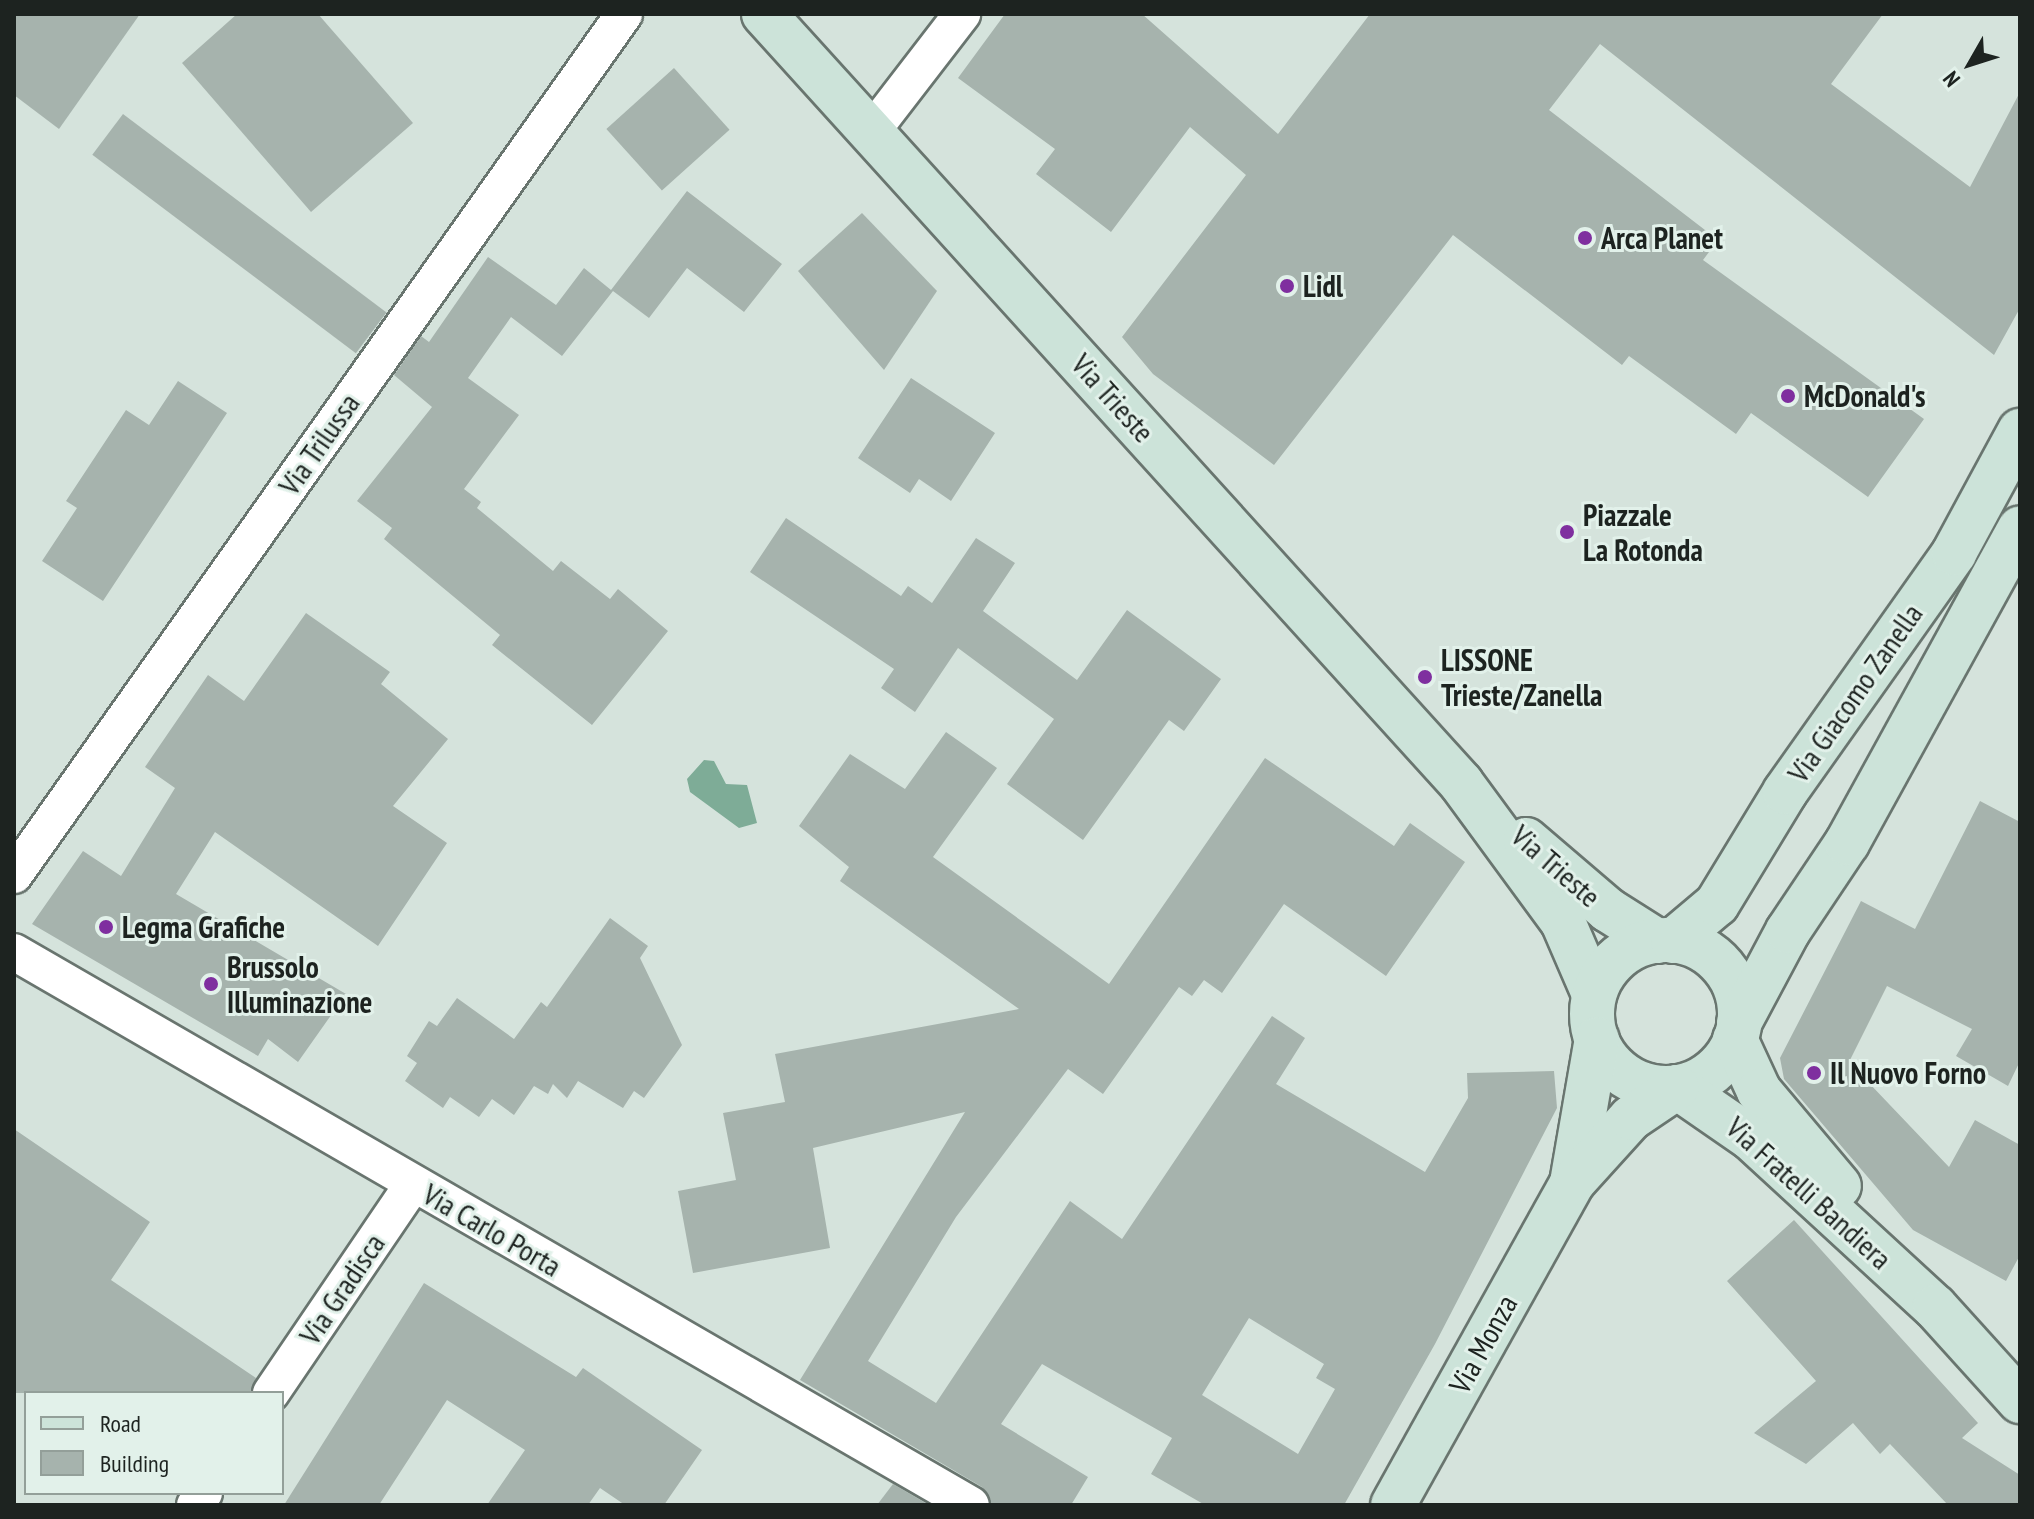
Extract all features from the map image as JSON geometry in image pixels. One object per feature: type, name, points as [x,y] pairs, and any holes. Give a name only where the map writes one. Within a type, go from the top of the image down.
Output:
[{"type":"street","name":"Via Trilussa","points":[[14,875],[624,14]]},
{"type":"street","name":"Via Trieste","points":[[764,14],[1461,783],[1563,922],[1594,994]]},
{"type":"street","points":[[872,131],[962,14]]},
{"type":"street","name":"Via Giacomo Zanella","points":[[1665,941],[1717,904],[1785,792],[1954,553],[2020,431]]},
{"type":"street","name":"Via Giacomo Zanella","points":[[1737,1031],[1788,931],[1847,843],[2020,528]]},
{"type":"street","name":"Via Trieste","points":[[1461,783],[1591,897],[1665,941]]},
{"type":"street","points":[[1665,941],[1704,951],[1728,974],[1737,1031],[1711,1073],[1677,1087],[1649,1086],[1625,1075],[1597,1039],[1594,994],[1619,957],[1665,941]]},
{"type":"street","name":"Via Carlo Porta","points":[[14,952],[971,1505]]},
{"type":"street","name":"Via Fratelli Bandiera","points":[[1737,1031],[1775,1113],[1879,1230],[1935,1307]]},
{"type":"street","name":"Via Monza","points":[[1572,1183],[1597,1039]]},
{"type":"street","name":"Via Fratelli Bandiera","points":[[1677,1087],[1751,1138],[1935,1307],[2020,1401]]},
{"type":"street","name":"Via Monza","points":[[1393,1505],[1572,1183],[1631,1118],[1677,1087]]},
{"type":"street","name":"Via Gradisca","points":[[272,1391],[413,1184]]},
{"type":"shaded area","points":[[704,760],[714,761],[726,784],[747,785],[757,823],[739,828],[690,792],[687,779]]},
{"type":"building","points":[[14,14],[140,14],[59,129],[14,95]]},
{"type":"building","points":[[237,14],[318,14],[413,123],[311,212],[182,63]]},
{"type":"building","points":[[1005,14],[1142,14],[1278,134],[1370,14],[1883,14],[1831,84],[1970,187],[2020,92],[2020,308],[1994,355],[1600,44],[1549,110],[1718,240],[1703,260],[1924,419],[1868,497],[1751,413],[1736,434],[1629,356],[1622,365],[1453,235],[1274,465],[1153,374],[1122,337],[1246,175],[1190,127],[1111,232],[1036,174],[1055,149],[958,78]]},
{"type":"building","points":[[674,68],[730,130],[662,191],[606,129]]},
{"type":"building","points":[[123,114],[387,313],[356,353],[92,155]]},
{"type":"building","points":[[687,191],[782,264],[744,312],[687,268],[649,318],[613,291],[562,356],[511,317],[468,378],[519,415],[464,489],[481,502],[477,508],[553,571],[561,561],[610,599],[618,589],[668,631],[592,725],[492,645],[500,635],[384,539],[392,528],[357,501],[432,407],[394,375],[421,336],[429,342],[488,257],[556,305],[584,268],[611,290]]},
{"type":"building","points":[[862,213],[937,291],[884,370],[798,271]]},
{"type":"building","points":[[911,378],[995,433],[951,501],[919,479],[910,493],[858,458]]},
{"type":"building","points":[[178,381],[227,413],[103,601],[42,561],[77,508],[66,501],[126,410],[149,425]]},
{"type":"building","points":[[786,518],[901,596],[908,586],[932,603],[976,538],[1015,563],[983,611],[1077,680],[1127,610],[1221,679],[1184,731],[1169,720],[1083,840],[1007,784],[1054,719],[958,648],[915,712],[881,688],[894,669],[750,572]]},
{"type":"building","points":[[306,613],[390,672],[381,684],[448,739],[393,806],[447,843],[378,946],[215,832],[176,894],[346,994],[298,1062],[268,1039],[258,1056],[32,924],[83,851],[121,876],[175,788],[145,767],[208,675],[244,701]]},
{"type":"building","points":[[946,732],[997,768],[933,857],[1109,984],[1265,758],[1394,846],[1410,823],[1465,862],[1386,976],[1284,904],[1222,993],[1204,980],[1192,996],[1179,987],[1103,1094],[1068,1069],[956,1217],[868,1361],[936,1403],[1070,1201],[1122,1239],[1272,1016],[1305,1038],[1276,1084],[1425,1172],[1468,1098],[1467,1073],[1554,1071],[1557,1108],[1435,1344],[1344,1505],[1205,1505],[1151,1474],[1172,1438],[1042,1364],[1001,1424],[1088,1477],[1071,1505],[992,1505],[982,1487],[800,1380],[965,1112],[813,1148],[830,1248],[693,1273],[678,1191],[736,1180],[723,1113],[785,1102],[775,1054],[1019,1009],[840,881],[849,867],[799,826],[850,754],[905,789]],"holes":[[[1249,1318],[1324,1364],[1316,1378],[1335,1389],[1298,1454],[1202,1395]]]},
{"type":"building","points":[[1980,801],[2020,822],[2020,1061],[2008,1086],[1956,1056],[1972,1029],[1887,986],[1849,1062],[1949,1167],[1975,1120],[2020,1145],[2020,1255],[2006,1281],[1913,1230],[1784,1079],[1780,1058],[1861,901],[1915,929]]},
{"type":"building","points":[[610,918],[648,946],[640,958],[682,1045],[644,1098],[634,1091],[623,1108],[578,1081],[567,1098],[553,1084],[548,1094],[534,1086],[514,1115],[492,1099],[479,1117],[450,1097],[443,1108],[405,1081],[417,1063],[407,1056],[429,1021],[437,1026],[457,998],[514,1039],[541,1002],[547,1007]]},
{"type":"building","points":[[14,1129],[150,1222],[111,1280],[256,1378],[251,1391],[14,1393]]},
{"type":"building","points":[[1794,1220],[1978,1423],[1962,1438],[2020,1475],[2020,1505],[1948,1505],[1890,1444],[1880,1454],[1853,1423],[1806,1464],[1754,1433],[1816,1381],[1727,1281]]},
{"type":"building","points":[[424,1283],[576,1377],[583,1368],[702,1450],[664,1505],[625,1505],[600,1488],[588,1505],[487,1505],[525,1450],[447,1400],[379,1505],[284,1505]]},
{"type":"building","points":[[893,1484],[929,1505],[877,1505]]},
{"type":"place","name":"Arca Planet","points":[[1585,238]]},
{"type":"place","name":"Lidl","points":[[1287,286]]},
{"type":"place","name":"McDonald's","points":[[1788,396]]},
{"type":"place","name":"Piazzale La Rotonda","points":[[1567,532]]},
{"type":"place","name":"LISSONE Trieste/Zanella","points":[[1425,677]]},
{"type":"place","name":"Legma Grafiche","points":[[106,927]]},
{"type":"place","name":"Brussolo Illuminazione","points":[[211,984]]},
{"type":"place","name":"Il Nuovo Forno","points":[[1814,1073]]}]
